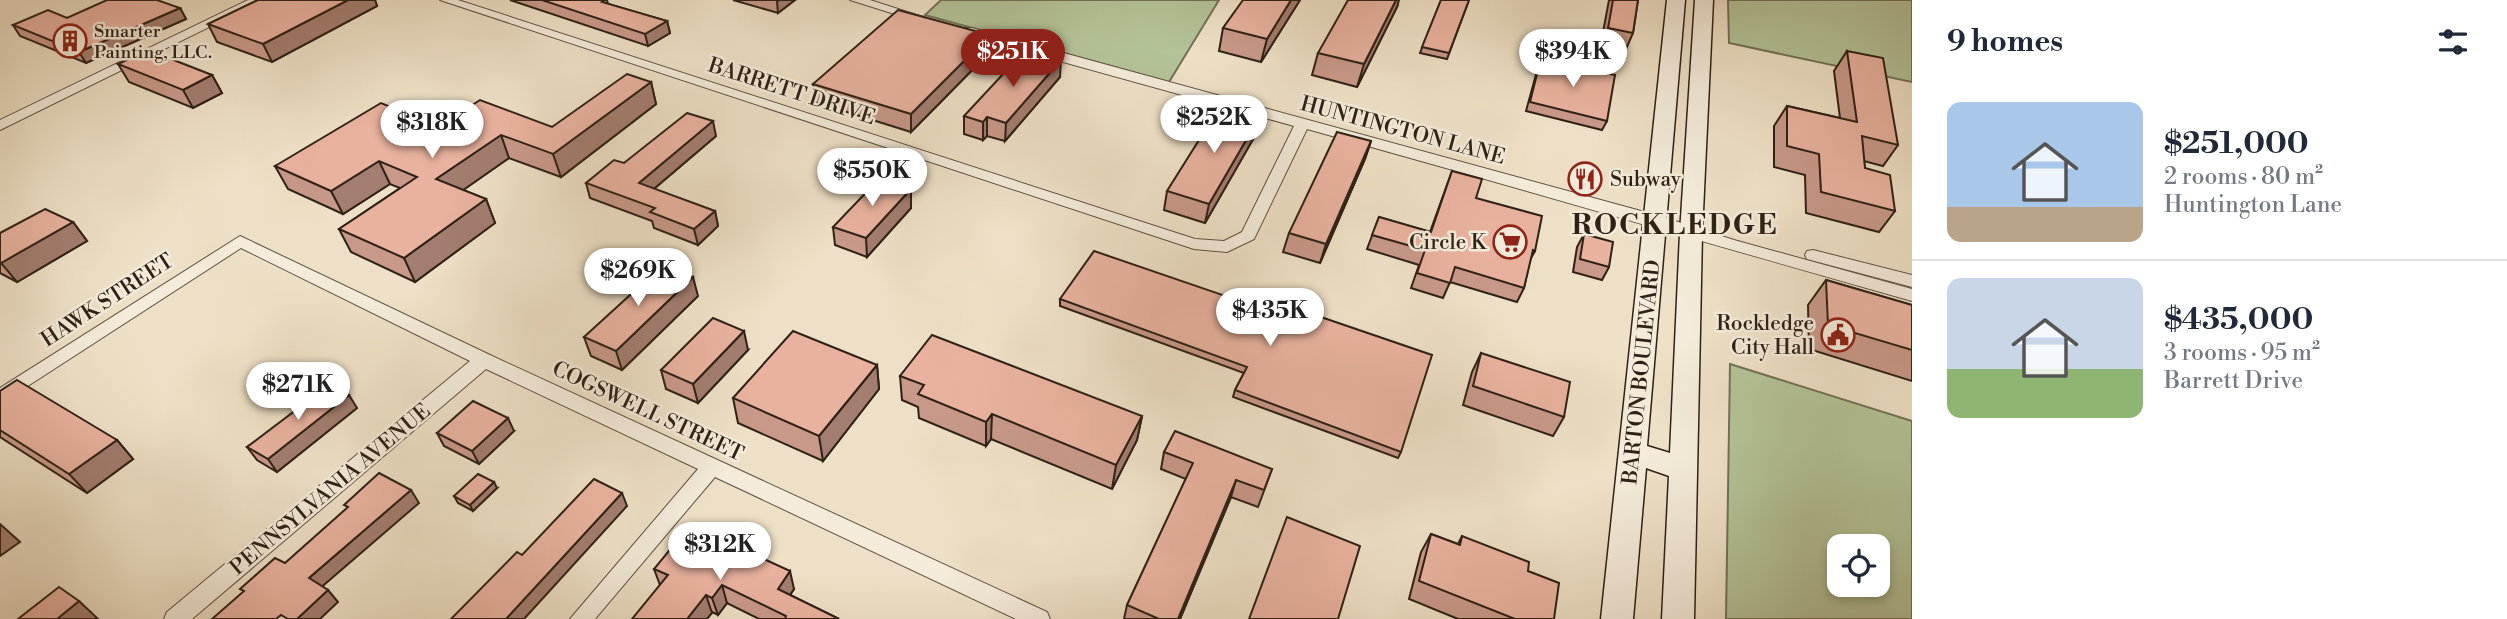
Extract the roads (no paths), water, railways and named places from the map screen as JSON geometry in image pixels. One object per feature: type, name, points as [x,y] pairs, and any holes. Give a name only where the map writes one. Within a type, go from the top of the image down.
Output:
[{"type":"main road","name":"BARTON BOULEVARD","points":[[1617,619],[1676,0]]},
{"type":"main road","name":"BARTON BOULEVARD","points":[[1678,619],[1692,228],[1704,0]]},
{"type":"main road","points":[[1669,89],[1700,96]]},
{"type":"main road","points":[[1632,452],[1683,469]]},
{"type":"street","points":[[0,126],[258,0]]},
{"type":"street","name":"BARRETT DRIVE","points":[[446,0],[1194,244],[1227,247],[1248,235],[1302,124]]},
{"type":"street","points":[[856,0],[929,20]]},
{"type":"street","name":"HUNTINGTON LANE","points":[[954,27],[1302,124],[1865,275]]},
{"type":"street","name":"COGSWELL STREET","points":[[240,241],[484,360],[1040,619]]},
{"type":"street","name":"HAWK STREET","points":[[0,397],[240,241]]},
{"type":"street","points":[[1865,275],[1912,281]]},
{"type":"street","points":[[1865,275],[1912,295]]},
{"type":"street","name":"PENNSYLVANIA AVENUE","points":[[175,619],[484,360]]},
{"type":"street","points":[[582,619],[712,466]]},
{"type":"place","name":"Smarter Painting, LLC.","points":[[70,41]]},
{"type":"place","name":"Subway","points":[[1585,179]]},
{"type":"place","name":"Circle K","points":[[1510,242]]},
{"type":"place","name":"Rockledge City Hall","points":[[1838,335]]},
{"type":"district","name":"ROCKLEDGE","points":[[1675,224]]}]
